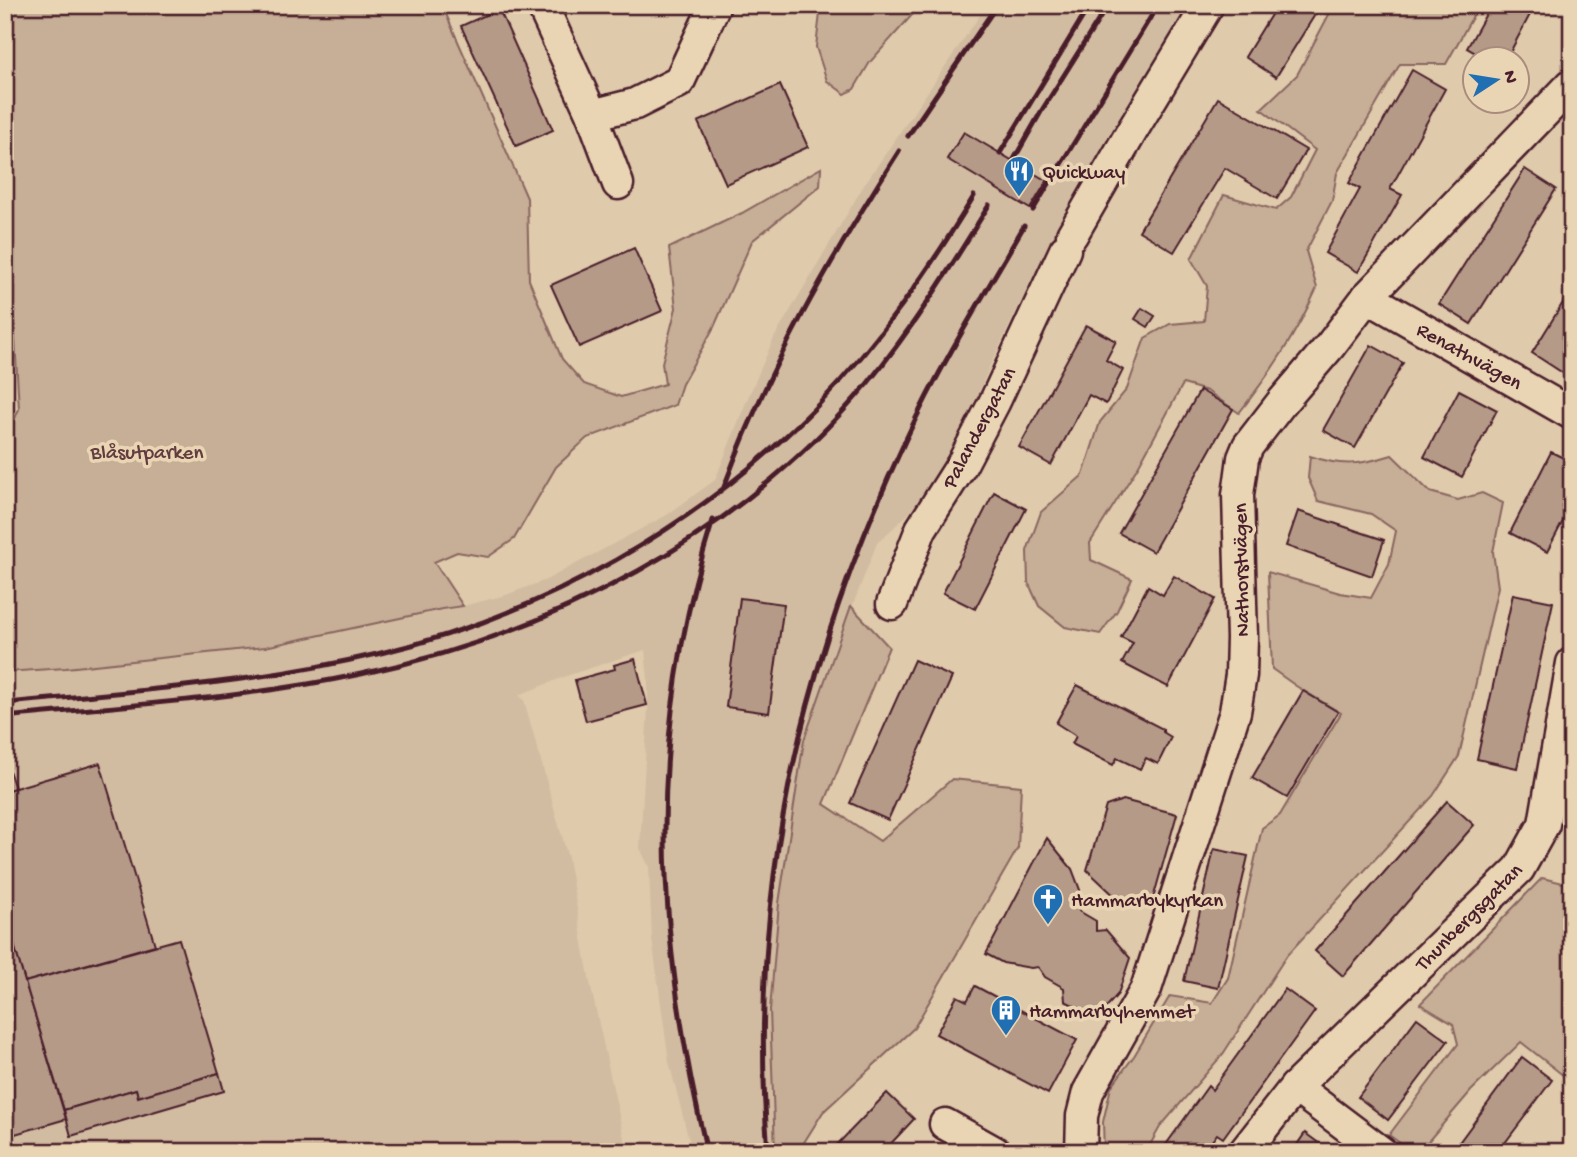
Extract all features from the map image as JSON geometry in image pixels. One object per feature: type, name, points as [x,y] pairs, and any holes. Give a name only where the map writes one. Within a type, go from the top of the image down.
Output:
[{"type":"street","points":[[542,5],[598,114],[618,184]]},
{"type":"street","points":[[598,114],[635,104],[680,82],[715,5]]},
{"type":"street","name":"Palandergatan","points":[[892,604],[921,529],[961,466],[990,412],[1069,243],[1208,5]]},
{"type":"street","name":"Nathorstvägen","points":[[1081,1152],[1082,1116],[1088,1092],[1146,989],[1235,712],[1241,675],[1242,638],[1238,495],[1243,458],[1248,446],[1331,346],[1367,297],[1572,83]]},
{"type":"street","name":"Renathvägen","points":[[1367,297],[1572,414]]},
{"type":"street","name":"Thunbergsgatan","points":[[1244,1152],[1296,1087],[1519,869],[1544,824],[1572,663]]},
{"type":"street","points":[[1296,1087],[1381,1152]]},
{"type":"street","points":[[945,1124],[995,1152]]},
{"type":"shaded area","points":[[987,5],[1189,5],[1139,86],[1034,275],[989,368],[953,455],[919,504],[877,543],[823,682],[797,795],[779,903],[770,1010],[775,1152],[692,1152],[669,1062],[652,939],[649,867],[640,848],[648,708],[645,650],[519,695],[524,700],[568,858],[590,983],[627,1152],[5,1152],[5,672],[265,647],[463,606],[506,595],[546,580],[667,515],[715,480],[774,338],[864,185]]},
{"type":"green space","name":"Blåsutparken","points":[[5,5],[442,5],[527,198],[529,280],[562,359],[584,384],[621,397],[665,384],[662,363],[676,308],[669,248],[742,213],[821,168],[820,186],[752,241],[714,327],[682,384],[675,405],[587,438],[556,467],[514,539],[488,557],[457,552],[434,562],[463,606],[265,647],[5,672],[5,441],[19,409],[12,287],[5,287]]},
{"type":"green space","points":[[821,5],[921,5],[870,62],[854,89],[845,94],[827,81],[816,47]]},
{"type":"green space","points":[[1334,5],[1479,5],[1446,64],[1400,64],[1337,173],[1332,201],[1306,251],[1317,288],[1282,353],[1239,413],[1207,391],[1183,384],[1139,465],[1090,543],[1091,560],[1132,579],[1117,611],[1100,634],[1065,627],[1039,606],[1028,582],[1027,551],[1041,512],[1083,475],[1100,422],[1127,389],[1145,338],[1170,324],[1204,321],[1207,286],[1191,259],[1224,195],[1276,210],[1291,197],[1315,150],[1261,109],[1297,75]]},
{"type":"green space","points":[[1392,455],[1430,492],[1458,500],[1482,493],[1503,503],[1493,552],[1498,587],[1459,756],[1433,796],[1287,955],[1223,1054],[1160,1127],[1146,1152],[1104,1152],[1103,1122],[1111,1087],[1134,1056],[1170,996],[1212,1003],[1228,978],[1262,828],[1280,815],[1341,713],[1272,669],[1268,572],[1340,593],[1371,598],[1389,564],[1396,531],[1371,514],[1318,501],[1308,478],[1310,456],[1332,462],[1351,463]]},
{"type":"green space","points":[[851,606],[889,647],[824,804],[880,841],[952,779],[1021,786],[1018,848],[914,1028],[823,1112],[798,1152],[775,1152],[770,1010],[779,903],[804,740]]},
{"type":"green space","points":[[1542,878],[1572,885],[1572,1095],[1564,1076],[1521,1042],[1471,1091],[1419,1152],[1412,1152],[1389,1135],[1458,1044],[1453,1024],[1420,1004]]},
{"type":"building","points":[[1277,5],[1321,5],[1276,77],[1245,57]]},
{"type":"building","points":[[1491,5],[1535,5],[1513,46],[1468,46]]},
{"type":"building","points":[[499,9],[553,130],[516,146],[461,26]]},
{"type":"building","points":[[1412,70],[1445,89],[1390,189],[1402,195],[1358,272],[1325,253],[1360,189],[1349,183]]},
{"type":"building","points":[[780,85],[808,147],[726,184],[698,122]]},
{"type":"building","points":[[1218,98],[1306,150],[1277,199],[1225,168],[1174,252],[1139,231]]},
{"type":"building","points":[[964,132],[1047,181],[1030,209],[947,159]]},
{"type":"building","points":[[1525,169],[1556,189],[1471,324],[1439,304]]},
{"type":"building","points":[[634,248],[662,311],[579,347],[551,285]]},
{"type":"building","points":[[1572,288],[1572,359],[1563,373],[1532,353]]},
{"type":"building","points":[[1142,308],[1155,316],[1148,327],[1135,319]]},
{"type":"building","points":[[1086,325],[1116,341],[1106,360],[1123,370],[1106,404],[1089,395],[1051,465],[1019,447]]},
{"type":"building","points":[[1371,345],[1403,363],[1355,448],[1323,430]]},
{"type":"building","points":[[1200,390],[1233,409],[1153,552],[1119,533]]},
{"type":"building","points":[[1459,390],[1497,410],[1462,477],[1424,457]]},
{"type":"building","points":[[1551,452],[1572,462],[1572,504],[1547,552],[1510,533]]},
{"type":"building","points":[[994,492],[1026,509],[975,609],[943,593]]},
{"type":"building","points":[[1298,511],[1384,540],[1372,576],[1286,546]]},
{"type":"building","points":[[1174,576],[1215,599],[1168,687],[1122,663],[1133,643],[1121,637],[1148,586],[1163,595]]},
{"type":"building","points":[[1513,594],[1553,602],[1517,768],[1477,759]]},
{"type":"building","points":[[740,598],[784,604],[769,713],[726,707]]},
{"type":"building","points":[[635,659],[647,705],[586,721],[575,680],[615,669],[614,665]]},
{"type":"building","points":[[914,660],[952,677],[888,820],[850,803]]},
{"type":"building","points":[[1077,685],[1163,729],[1163,732],[1171,737],[1158,764],[1146,758],[1140,769],[1117,758],[1113,765],[1072,744],[1076,736],[1056,723]]},
{"type":"building","points":[[1303,691],[1338,712],[1287,798],[1252,778]]},
{"type":"building","points":[[5,759],[15,788],[5,791]]},
{"type":"building","points":[[100,763],[155,945],[25,982],[5,915],[5,791]]},
{"type":"building","points":[[1123,800],[1177,814],[1151,906],[1121,902],[1087,870],[1106,806]]},
{"type":"building","points":[[1447,801],[1474,825],[1343,976],[1315,951]]},
{"type":"building","name":"Hammarbykyrkan","points":[[1047,838],[1072,869],[1080,890],[1079,911],[1096,921],[1096,931],[1106,930],[1130,958],[1118,994],[1103,1011],[1089,1013],[1065,1001],[1064,988],[1045,977],[1038,967],[1003,963],[986,954]]},
{"type":"building","points":[[1572,846],[1572,872],[1564,870]]},
{"type":"building","points":[[1214,849],[1248,856],[1218,988],[1184,981]]},
{"type":"building","points":[[5,915],[66,1119],[5,1137]]},
{"type":"building","points":[[179,939],[219,1073],[138,1097],[136,1089],[64,1110],[25,982]]},
{"type":"building","name":"Hammarbyhemmet","points":[[975,986],[1077,1040],[1048,1094],[936,1034],[957,996],[967,1001]]},
{"type":"building","points":[[1285,989],[1315,1011],[1223,1138],[1217,1134],[1204,1152],[1173,1152],[1165,1146],[1208,1086],[1212,1090]]},
{"type":"building","points":[[1417,1018],[1448,1041],[1388,1120],[1358,1097]]},
{"type":"building","points":[[1522,1057],[1552,1080],[1498,1152],[1452,1152]]},
{"type":"building","points":[[219,1073],[224,1091],[71,1136],[64,1110],[136,1089],[138,1097]]},
{"type":"building","points":[[887,1093],[914,1119],[883,1152],[830,1152]]},
{"type":"building","points":[[1305,1133],[1331,1152],[1292,1152]]},
{"type":"railway","points":[[908,136],[997,5]]},
{"type":"railway","points":[[1000,153],[1090,5]]},
{"type":"railway","points":[[1013,161],[1108,5]]},
{"type":"railway","points":[[1033,210],[1158,5]]},
{"type":"railway","points":[[724,487],[760,399],[802,314],[899,151]]},
{"type":"railway","points":[[5,703],[239,679],[331,664],[439,637],[500,616],[559,590],[616,560],[723,489],[819,404],[863,355],[902,304],[974,196]]},
{"type":"railway","points":[[5,717],[273,690],[361,674],[433,656],[503,633],[572,605],[638,571],[701,532],[761,488],[816,438],[867,384],[900,341],[989,205]]},
{"type":"railway","points":[[768,1152],[763,1058],[766,966],[774,875],[789,786],[809,699],[836,612],[868,525],[906,439],[947,358],[1024,226]]},
{"type":"railway","points":[[707,1152],[676,992],[668,913],[665,835],[668,757],[676,679],[691,600],[713,520]]},
{"type":"place","name":"Quickway","points":[[1019,198]]},
{"type":"place","name":"Hammarbykyrkan","points":[[1048,926]]},
{"type":"place","name":"Hammarbyhemmet","points":[[1006,1037]]}]
